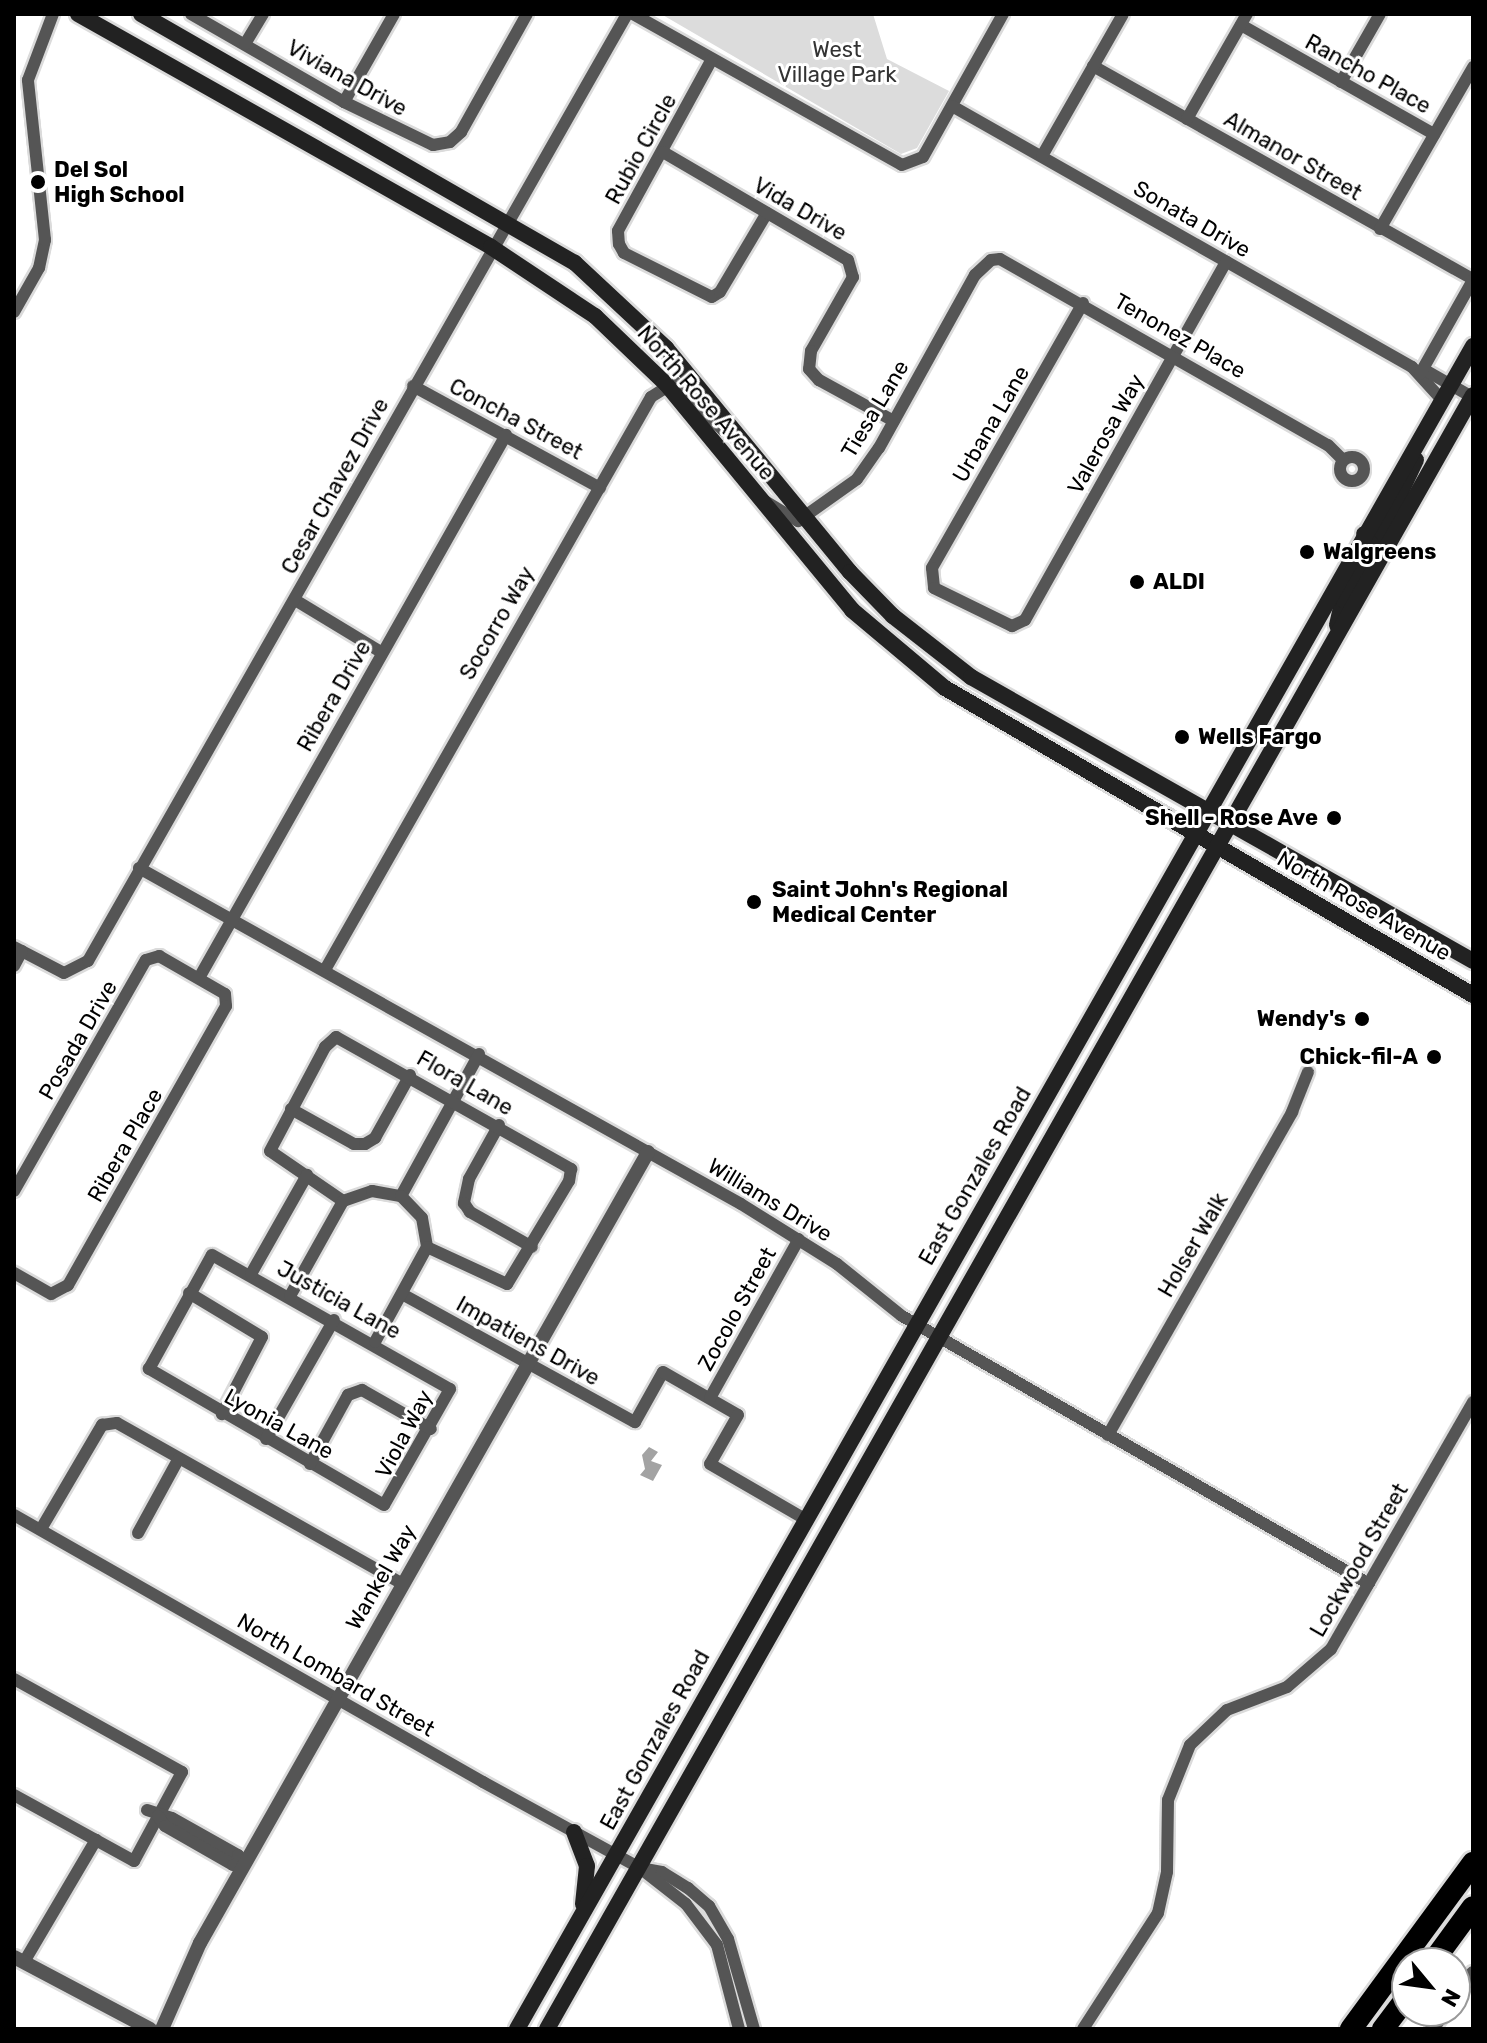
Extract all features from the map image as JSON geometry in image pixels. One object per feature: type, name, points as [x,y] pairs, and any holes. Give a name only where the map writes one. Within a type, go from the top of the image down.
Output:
[{"type":"highway","points":[[1351,2029],[1473,1863]]},
{"type":"highway","points":[[1444,1947],[1473,1907]]},
{"type":"main road","name":"North Rose Avenue","points":[[78,14],[491,247],[595,316],[666,384],[852,610],[906,659],[983,713],[1473,995]]},
{"type":"main road","name":"North Rose Avenue","points":[[141,14],[506,220],[575,263],[637,319],[893,616],[947,660],[1008,700],[1239,824],[1473,961]]},
{"type":"main road","name":"East Gonzales Road","points":[[517,2029],[1061,1060],[1473,346]]},
{"type":"main road","name":"East Gonzales Road","points":[[547,2029],[1217,846],[1239,824],[1334,641],[1472,396]]},
{"type":"main road","points":[[1387,547],[1381,534],[1416,463],[1417,442]]},
{"type":"main road","points":[[1334,641],[1343,600],[1371,544],[1364,534]]},
{"type":"main road","points":[[1028,1176],[1027,1157],[1068,1086],[1061,1060]]},
{"type":"main road","points":[[574,1832],[587,1866],[581,1915]]},
{"type":"street","points":[[14,312],[39,268],[45,240],[28,80],[53,14]]},
{"type":"street","name":"Viviana Drive","points":[[191,14],[344,102],[421,141],[444,144],[461,132],[527,14]]},
{"type":"street","points":[[245,44],[263,14]]},
{"type":"street","points":[[344,102],[394,14]]},
{"type":"street","name":"Cesar Chavez Drive","points":[[18,949],[54,970],[72,972],[88,961],[295,600],[506,220],[627,14]]},
{"type":"street","points":[[633,14],[902,165],[913,165],[923,157],[1003,14]]},
{"type":"street","points":[[1042,156],[1123,14]]},
{"type":"street","points":[[1341,82],[1380,14]]},
{"type":"street","points":[[1187,119],[1244,20]]},
{"type":"street","name":"Rancho Place","points":[[1244,20],[1341,82],[1434,134]]},
{"type":"street","name":"Rubio Circle","points":[[712,59],[618,231],[624,253],[712,297],[720,292],[767,213]]},
{"type":"street","name":"Almanor Street","points":[[1093,66],[1473,280]]},
{"type":"street","points":[[1380,229],[1473,67]]},
{"type":"street","name":"Sonata Drive","points":[[952,106],[1418,370],[1472,396]]},
{"type":"street","name":"Vida Drive","points":[[663,152],[848,260],[853,277],[811,351],[809,369],[819,380],[894,421]]},
{"type":"street","name":"Tiesa Lane","points":[[807,517],[857,479],[894,421],[975,275],[991,260]]},
{"type":"street","name":"Tenonez Place","points":[[991,260],[1007,260],[1083,303],[1328,445],[1343,460]]},
{"type":"street","name":"Valerosa Way","points":[[1019,625],[1226,262]]},
{"type":"street","points":[[1418,370],[1473,280]]},
{"type":"street","name":"Urbana Lane","points":[[1019,625],[995,620],[934,588],[934,565],[1083,303]]},
{"type":"street","name":"Sonata Drive","points":[[1418,370],[1442,400]]},
{"type":"street","points":[[666,384],[681,385],[724,431],[736,434]]},
{"type":"street","name":"Socorro Way","points":[[326,968],[651,397],[666,384]]},
{"type":"street","name":"Concha Street","points":[[413,386],[600,488]]},
{"type":"street","name":"Ribera Drive","points":[[199,978],[506,435]]},
{"type":"street","points":[[760,498],[794,521],[807,517]]},
{"type":"street","points":[[295,600],[381,652]]},
{"type":"street","name":"Williams Drive","points":[[139,868],[479,1054],[799,1239],[915,1324],[1369,1584]]},
{"type":"street","points":[[14,966],[18,949]]},
{"type":"street","name":"Posada Drive","points":[[14,1191],[146,960],[159,956],[199,978]]},
{"type":"street","name":"Ribera Place","points":[[14,1273],[51,1294],[68,1285],[226,1006],[225,994],[199,978]]},
{"type":"street","name":"Flora Lane","points":[[291,1109],[334,1038],[347,1039],[499,1125],[561,1161],[570,1172],[532,1247]]},
{"type":"street","points":[[401,1196],[479,1054]]},
{"type":"street","name":"Holser Walk","points":[[1108,1435],[1292,1112],[1308,1072]]},
{"type":"street","points":[[343,1201],[278,1159],[272,1145],[291,1109],[354,1144],[365,1144],[375,1138],[410,1075]]},
{"type":"street","points":[[427,1247],[497,1283],[510,1281],[532,1247],[470,1212],[464,1203],[469,1179],[499,1125]]},
{"type":"street","name":"Wankel Way","points":[[162,2029],[200,1943],[648,1152]]},
{"type":"street","points":[[251,1274],[307,1175]]},
{"type":"street","points":[[290,1296],[343,1201],[372,1191],[401,1196],[422,1218],[427,1247],[375,1342]]},
{"type":"street","name":"Zocolo Street","points":[[710,1398],[799,1239]]},
{"type":"street","name":"Justicia Lane","points":[[189,1293],[211,1257],[251,1274],[446,1385]]},
{"type":"street","points":[[189,1293],[262,1337],[222,1414]]},
{"type":"street","name":"Lyonia Lane","points":[[189,1293],[151,1360],[151,1372],[384,1505],[388,1501]]},
{"type":"street","name":"Impatiens Drive","points":[[402,1294],[635,1422],[663,1372],[710,1398]]},
{"type":"street","points":[[266,1439],[334,1320]]},
{"type":"street","name":"Viola Way","points":[[388,1501],[447,1400],[446,1385]]},
{"type":"street","points":[[310,1464],[348,1395],[362,1390],[431,1429]]},
{"type":"street","points":[[710,1398],[738,1415],[710,1464],[805,1519]]},
{"type":"street","name":"Lockwood Street","points":[[1083,2029],[1158,1913],[1167,1872],[1168,1800],[1190,1745],[1227,1710],[1287,1687],[1318,1664],[1369,1584],[1473,1402]]},
{"type":"street","points":[[41,1529],[102,1425],[117,1423],[403,1584]]},
{"type":"street","points":[[138,1533],[179,1458]]},
{"type":"street","name":"North Lombard Street","points":[[14,1515],[640,1868]]},
{"type":"street","points":[[14,1679],[182,1772],[152,1813],[134,1861],[14,1795]]},
{"type":"street","points":[[152,1813],[192,1842],[233,1865],[244,1865]]},
{"type":"street","points":[[96,1840],[19,1959],[150,2029]]},
{"type":"street","points":[[640,1868],[686,1904],[717,1945],[739,2029]]},
{"type":"street","points":[[640,1868],[662,1872],[688,1888],[720,1920],[735,1956],[754,2029]]},
{"type":"green space","name":"West Village Park","points":[[661,14],[873,14],[887,59],[949,91],[917,148],[901,154]]},
{"type":"shaded area","points":[[649,1447],[658,1452],[651,1461],[662,1465],[653,1481],[640,1475],[645,1469],[642,1455]]},
{"type":"place","name":"Del Sol High School","points":[[38,182]]},
{"type":"place","name":"Walgreens","points":[[1307,552]]},
{"type":"place","name":"ALDI","points":[[1137,582]]},
{"type":"place","name":"Wells Fargo","points":[[1182,737]]},
{"type":"place","name":"Shell - Rose Ave","points":[[1334,818]]},
{"type":"place","name":"Saint John's Regional Medical Center","points":[[754,902]]},
{"type":"place","name":"Wendy's","points":[[1362,1019]]},
{"type":"place","name":"Chick-fil-A","points":[[1434,1057]]}]
